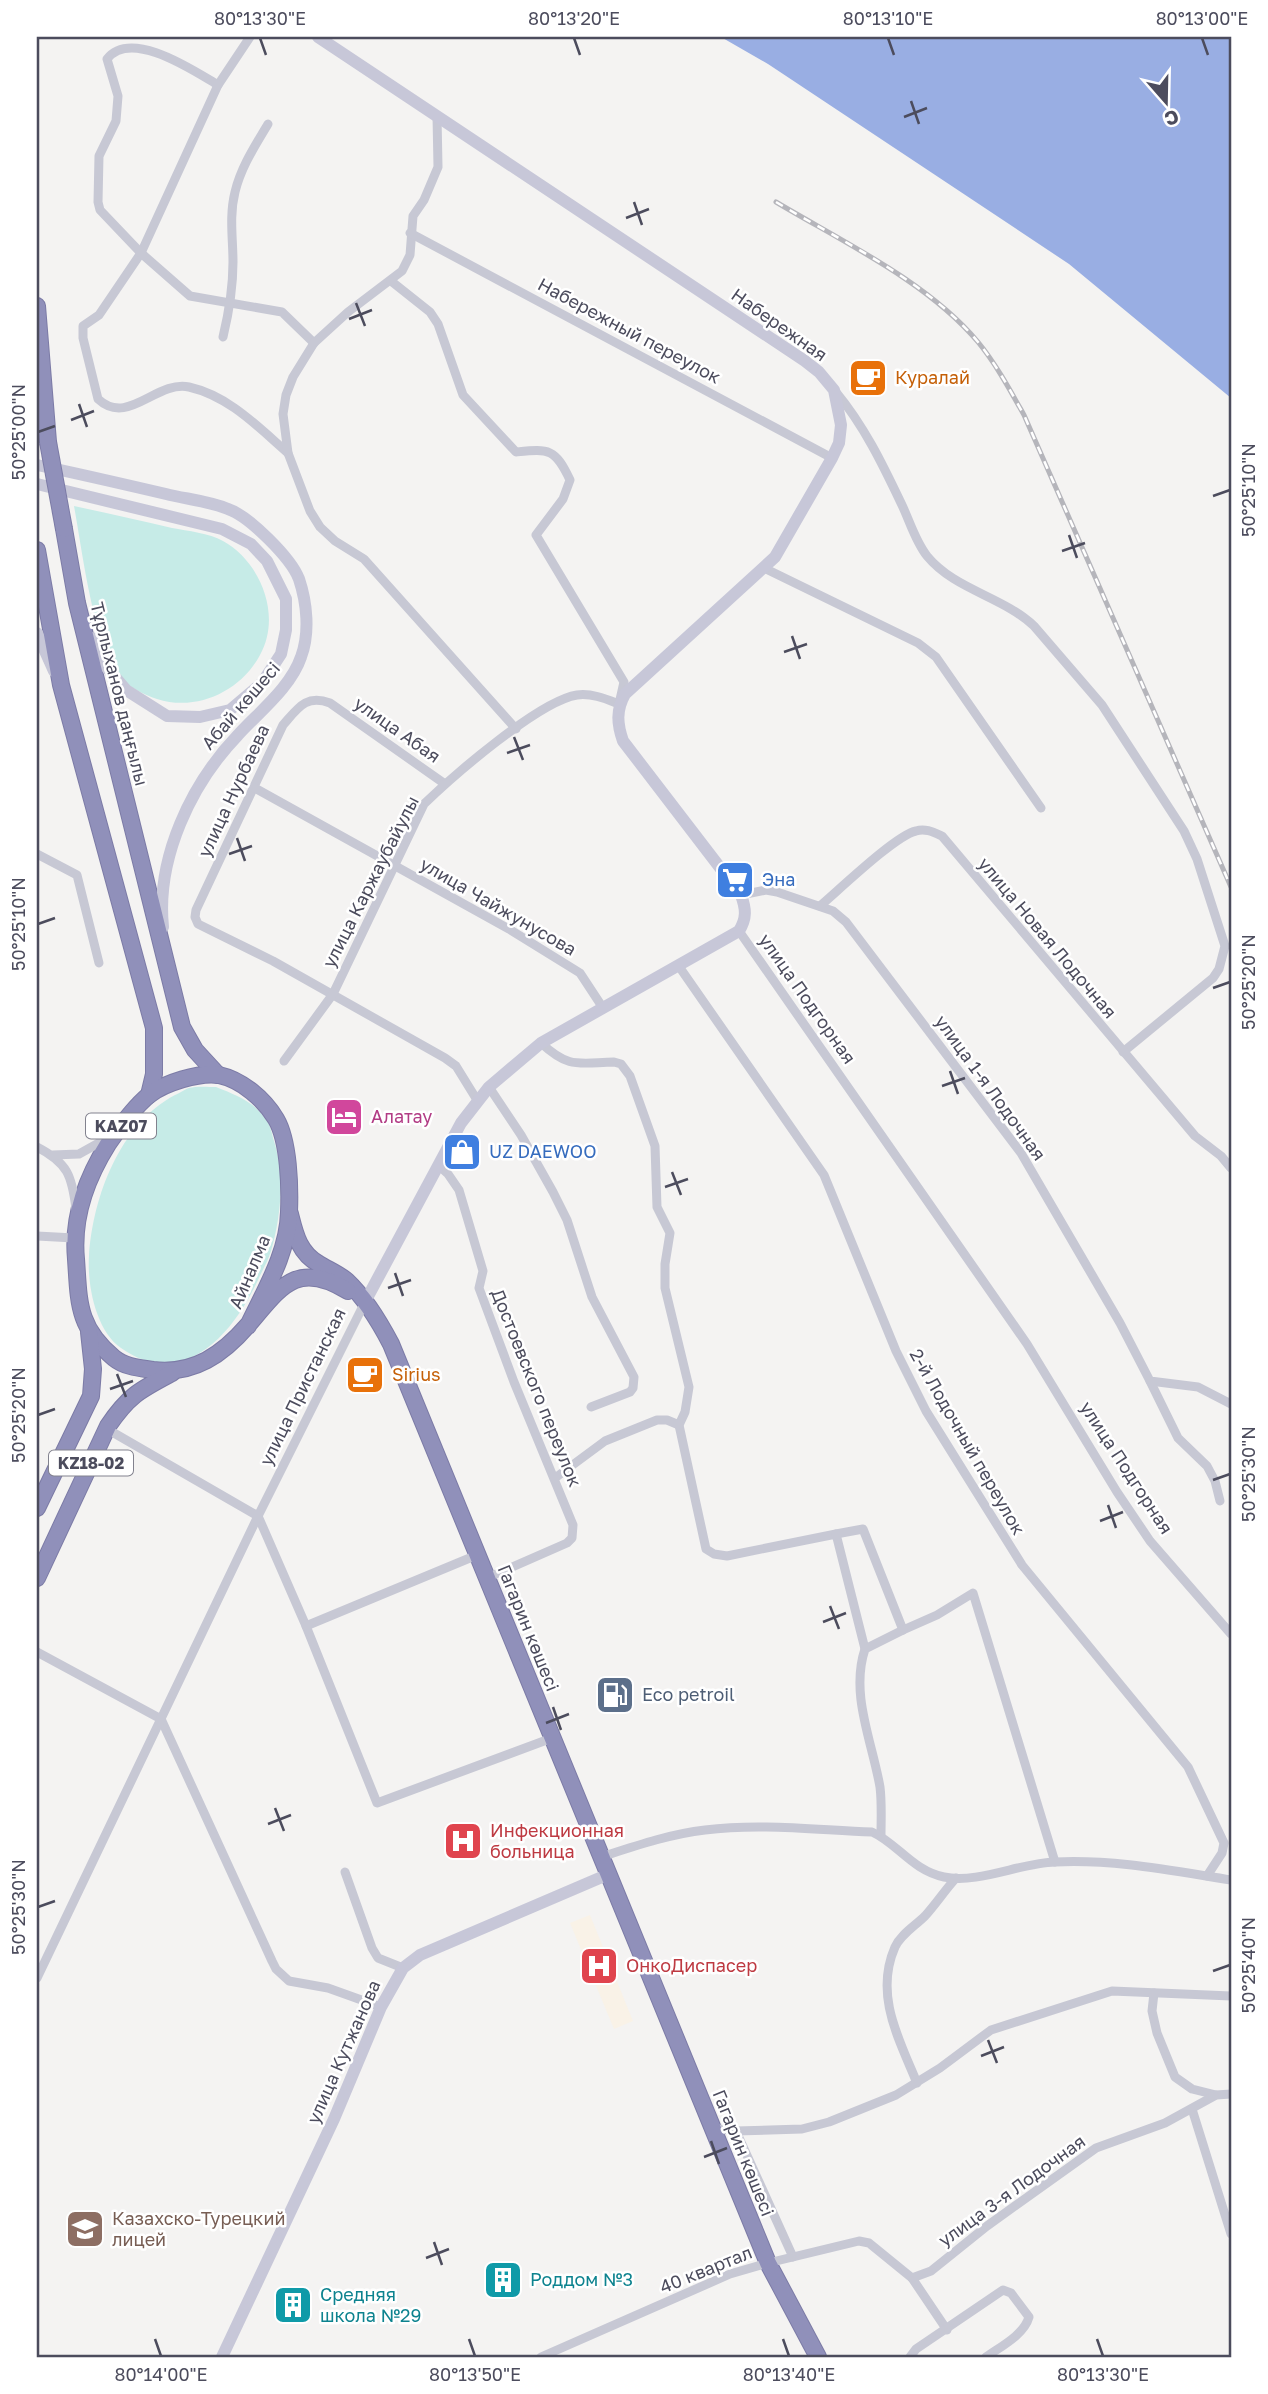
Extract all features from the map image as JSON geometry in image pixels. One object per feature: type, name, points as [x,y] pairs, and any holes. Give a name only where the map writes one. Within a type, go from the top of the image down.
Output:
[{"type":"highway","name":"Тұрлыханов даңғылы","points":[[37,306],[48,442],[77,603],[182,1027],[195,1050],[218,1075]]},
{"type":"highway","name":"KAZ07","points":[[37,550],[61,685],[154,1028],[154,1074],[149,1095]]},
{"type":"highway","name":"Айналма","points":[[218,1075],[251,1089],[277,1120],[288,1162],[289,1214],[285,1243],[274,1273],[248,1325],[226,1347],[200,1365],[172,1373],[132,1367],[115,1359],[89,1332],[80,1310],[74,1238],[77,1216],[94,1167],[120,1127],[149,1095],[182,1079],[218,1075]]},
{"type":"highway","name":"KAZ07","points":[[289,1214],[295,1237],[302,1250],[315,1262],[342,1277],[365,1302]]},
{"type":"highway","name":"KAZ07","points":[[248,1325],[281,1287],[303,1277],[317,1278],[340,1286],[365,1302]]},
{"type":"highway","name":"Гагарин көшесі","points":[[365,1302],[376,1315],[391,1345],[768,2263],[818,2357]]},
{"type":"highway","name":"KZ18-02","points":[[37,1508],[92,1396],[93,1369],[89,1332]]},
{"type":"highway","name":"KZ18-02","points":[[37,1578],[107,1429],[123,1404],[140,1390],[172,1373]]},
{"type":"street","points":[[250,37],[218,85],[141,253],[99,315],[83,326],[83,338],[98,399],[105,406],[114,410],[126,408],[175,386],[188,387],[238,409],[288,453]]},
{"type":"street","name":"Набережная","points":[[318,37],[819,372],[855,416],[876,451],[925,554],[954,581],[1024,617],[1102,705],[1184,831],[1197,859],[1231,962]]},
{"type":"street","points":[[218,85],[170,58],[153,52],[123,48],[112,52],[107,59],[118,96],[116,121],[99,156],[100,210],[141,253],[190,296],[282,312],[314,343]]},
{"type":"street","points":[[436,116],[438,167],[424,200],[413,216],[410,255],[402,271],[348,312],[314,343],[293,377],[283,414],[288,453],[310,511],[320,527],[335,541],[364,559],[516,729]]},
{"type":"street","points":[[223,337],[231,302],[231,218],[235,193],[242,170],[268,124]]},
{"type":"street","name":"Набережный переулок","points":[[410,233],[832,458]]},
{"type":"street","points":[[391,281],[430,312],[438,324],[463,395],[479,414],[516,452],[545,450],[561,461],[570,480],[563,499],[536,534],[624,682],[617,719],[623,741],[741,895]]},
{"type":"street","points":[[619,704],[625,694],[775,557],[839,443],[841,425],[834,390]]},
{"type":"street","name":"Абай көшесі","points":[[37,465],[230,509],[262,531],[298,577],[306,609],[306,635],[301,657],[289,679],[220,754],[198,788],[170,850],[161,910],[168,976]]},
{"type":"street","name":"Абай көшесі","points":[[37,484],[222,529],[251,544],[267,561],[286,599],[286,629],[281,654],[262,683],[230,710],[200,718],[167,716],[126,690],[102,662],[77,603]]},
{"type":"street","points":[[764,568],[918,643],[936,657],[1041,808]]},
{"type":"street","points":[[37,633],[61,685]]},
{"type":"street","name":"улица Каржаубайулы","points":[[284,1061],[333,994],[424,804],[445,784],[535,714],[567,697],[594,695],[619,704]]},
{"type":"street","name":"улица Нурбаева","points":[[330,702],[318,698],[305,702],[283,725],[195,917],[198,924],[333,994]]},
{"type":"street","name":"улица Абая","points":[[330,702],[445,784]]},
{"type":"street","name":"улица Чайжунусова","points":[[253,787],[509,929],[580,974],[603,1007]]},
{"type":"street","name":"улица Новая Лодочная","points":[[820,906],[902,836],[914,831],[933,831],[942,836],[1195,1136],[1221,1156],[1231,1168]]},
{"type":"street","points":[[37,855],[78,875],[99,963]]},
{"type":"street","name":"улица 1-я Лодочная","points":[[741,895],[766,890],[833,911],[846,922],[1021,1153],[1120,1323],[1178,1437],[1207,1466],[1215,1480],[1220,1501]]},
{"type":"street","name":"улица Подгорная","points":[[741,895],[746,915],[738,931],[1027,1344],[1150,1541],[1231,1634]]},
{"type":"street","name":"улица Пристанская","points":[[37,1978],[258,1516],[365,1302],[461,1123],[489,1087],[541,1043],[738,931]]},
{"type":"street","points":[[1123,1052],[1213,978],[1219,969],[1225,946]]},
{"type":"street","name":"2-й Лодочный переулок","points":[[678,965],[824,1175],[896,1351],[926,1411],[1021,1565],[1188,1767],[1224,1843],[1222,1853],[1207,1876]]},
{"type":"street","points":[[333,994],[456,1066],[477,1100]]},
{"type":"street","points":[[541,1043],[561,1060],[621,1064],[629,1076],[655,1146],[657,1207],[670,1233],[665,1264],[665,1288],[689,1387],[685,1412],[679,1425],[706,1549],[714,1554],[727,1556],[863,1529],[903,1630]]},
{"type":"street","points":[[489,1087],[521,1135],[553,1192],[567,1220],[593,1297],[634,1377],[630,1392],[591,1408]]},
{"type":"street","points":[[53,1155],[79,1154],[101,1143],[120,1127]]},
{"type":"street","points":[[37,1147],[53,1155],[72,1180],[77,1216]]},
{"type":"street","name":"Достоевского переулок","points":[[438,1166],[459,1190],[483,1271],[479,1288],[514,1382],[573,1525],[572,1538],[567,1543],[487,1578]]},
{"type":"street","points":[[37,1236],[74,1238]]},
{"type":"street","points":[[1150,1381],[1198,1388],[1231,1404]]},
{"type":"street","points":[[555,1478],[605,1441],[657,1420],[667,1420],[679,1425]]},
{"type":"street","points":[[107,1429],[258,1516],[306,1626],[377,1803],[552,1738]]},
{"type":"street","points":[[836,1534],[865,1649],[860,1663],[859,1688],[880,1790],[881,1836]]},
{"type":"street","points":[[306,1626],[477,1555]]},
{"type":"street","points":[[865,1649],[937,1615],[974,1593],[1055,1862]]},
{"type":"street","points":[[37,1653],[161,1719],[276,1969],[289,1982],[328,1988],[381,2007]]},
{"type":"street","points":[[601,1857],[654,1840],[704,1830],[743,1828],[859,1831],[881,1836],[903,1856],[943,1877],[981,1875],[1017,1866],[1055,1862],[1122,1864],[1231,1880]]},
{"type":"street","points":[[345,1872],[378,1958],[403,1968]]},
{"type":"street","name":"улица Кутжанова","points":[[222,2357],[334,2119],[381,2007],[403,1968],[420,1955],[608,1874]]},
{"type":"street","points":[[917,2083],[891,2019],[888,1977],[895,1947],[956,1878]]},
{"type":"street","points":[[711,2127],[736,2131],[802,2129],[829,2122],[896,2095],[991,2030],[1112,1991],[1231,1996]]},
{"type":"street","name":"улица 3-я Лодочная","points":[[1154,1993],[1152,2011],[1157,2033],[1175,2077],[1192,2089],[1216,2095],[1231,2094]]},
{"type":"street","name":"улица 3-я Лодочная","points":[[912,2278],[931,2272],[987,2226],[1096,2148],[1165,2123],[1216,2095]]},
{"type":"street","points":[[1192,2109],[1231,2234]]},
{"type":"street","points":[[736,2131],[793,2257]]},
{"type":"street","name":"40 квартал","points":[[541,2357],[730,2274],[859,2241],[869,2243],[912,2278],[947,2330]]},
{"type":"street","points":[[910,2357],[916,2349],[1003,2290],[1011,2293],[1029,2317],[1027,2325],[986,2357]]},
{"type":"shaded area","points":[[74,506],[211,536],[236,550],[248,562],[264,591],[269,624],[260,655],[242,679],[216,695],[187,703],[152,697],[136,690],[121,678],[109,659],[95,618]]},
{"type":"shaded area","points":[[216,1087],[251,1104],[262,1114],[270,1128],[281,1182],[271,1251],[247,1300],[220,1337],[203,1351],[185,1360],[165,1364],[144,1360],[112,1340],[99,1319],[89,1268],[96,1210],[113,1164],[139,1124],[156,1108],[186,1089]]},
{"type":"shaded area","name":"ОнкоДиспасер","points":[[590,1915],[633,2021],[614,2029],[570,1923]]},
{"type":"water","points":[[721,37],[1231,37],[1231,398],[1069,264],[768,64]]},
{"type":"railway","points":[[776,202],[883,264],[935,300],[958,320],[991,359],[1024,415],[1231,887]]},
{"type":"place","name":"Куралай","points":[[868,378]]},
{"type":"place","name":"Эна","points":[[735,880]]},
{"type":"place","name":"Алатау","points":[[344,1117]]},
{"type":"place","name":"UZ DAEWOO","points":[[462,1152]]},
{"type":"place","name":"Sirius","points":[[365,1375]]},
{"type":"place","name":"Eco petroil","points":[[615,1695]]},
{"type":"place","name":"Инфекционная больница","points":[[463,1841]]},
{"type":"place","name":"ОнкоДиспасер","points":[[599,1966]]},
{"type":"place","name":"Казахско-Турецкий лицей","points":[[85,2229]]},
{"type":"place","name":"Роддом №3","points":[[503,2280]]},
{"type":"place","name":"Средняя школа №29","points":[[293,2305]]}]
